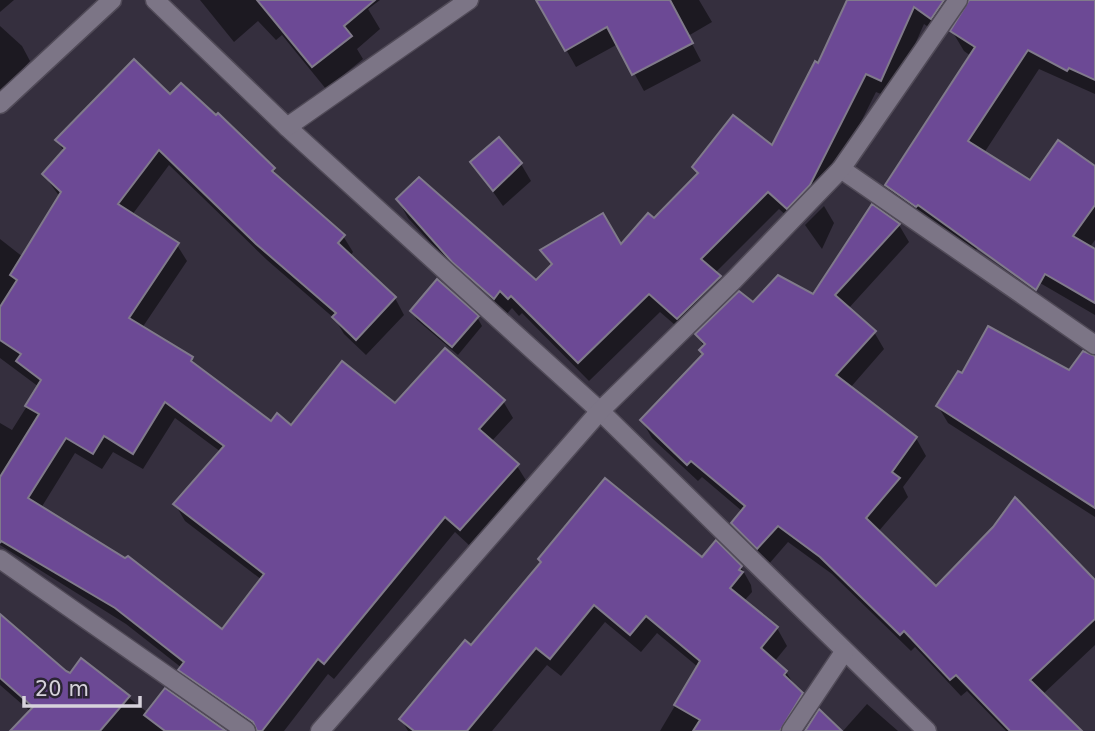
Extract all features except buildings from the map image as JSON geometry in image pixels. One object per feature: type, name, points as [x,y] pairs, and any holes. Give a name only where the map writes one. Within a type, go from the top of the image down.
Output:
[{"type":"street","points":[[0,104],[111,0]]},
{"type":"street","points":[[155,0],[288,127],[600,411],[927,731]]},
{"type":"street","points":[[288,127],[469,0]]},
{"type":"street","points":[[320,731],[600,411],[734,280],[841,169],[958,0]]},
{"type":"street","points":[[841,169],[1095,345]]},
{"type":"street","points":[[0,559],[246,731]]},
{"type":"street","points":[[791,731],[844,652]]}]
